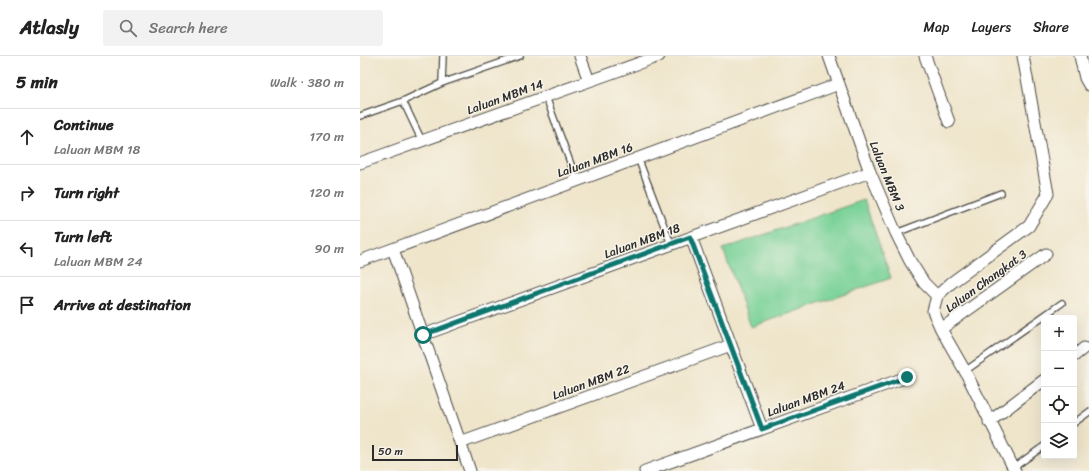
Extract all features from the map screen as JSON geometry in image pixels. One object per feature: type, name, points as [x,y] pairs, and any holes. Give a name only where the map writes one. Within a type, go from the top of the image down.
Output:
[{"type":"street","points":[[580,56],[589,81]]},
{"type":"street","name":"Laluan MBM 14","points":[[360,163],[659,56]]},
{"type":"street","name":"Laluan MBM 3","points":[[829,56],[870,172],[896,232],[910,261],[924,283],[937,296]]},
{"type":"street","points":[[925,56],[949,122]]},
{"type":"street","points":[[1014,470],[933,311],[937,296],[951,283],[1030,226],[1048,194],[1023,56]]},
{"type":"street","points":[[1080,56],[1085,78],[1089,85]]},
{"type":"street","name":"Laluan MBM 16","points":[[360,261],[839,84]]},
{"type":"street","name":"Laluan MBM 18","points":[[423,335],[870,172]]},
{"type":"street","points":[[690,237],[762,429]]},
{"type":"street","points":[[393,249],[470,471]]},
{"type":"street","name":"Laluan Changkat 3","points":[[941,329],[1046,254]]},
{"type":"street","name":"Laluan MBM 22","points":[[460,443],[731,345]]},
{"type":"street","points":[[1077,354],[1084,348]]},
{"type":"street","name":"Laluan MBM 24","points":[[645,471],[907,377]]},
{"type":"street","points":[[989,422],[1041,382]]},
{"type":"lane","points":[[442,83],[443,56]]},
{"type":"lane","points":[[360,116],[403,101],[442,83],[520,56]]},
{"type":"lane","points":[[546,97],[577,181]]},
{"type":"lane","points":[[403,101],[422,141]]},
{"type":"lane","points":[[638,158],[672,244]]},
{"type":"lane","points":[[896,232],[1001,193]]},
{"type":"lane","points":[[964,371],[1062,303]]},
{"type":"lane","points":[[1075,423],[1089,412]]},
{"type":"lane","points":[[1014,470],[1041,448]]},
{"type":"green space","points":[[864,200],[891,278],[751,327],[723,249]]},
{"type":"route","points":[[423,335],[690,237],[762,429],[907,377]]}]
